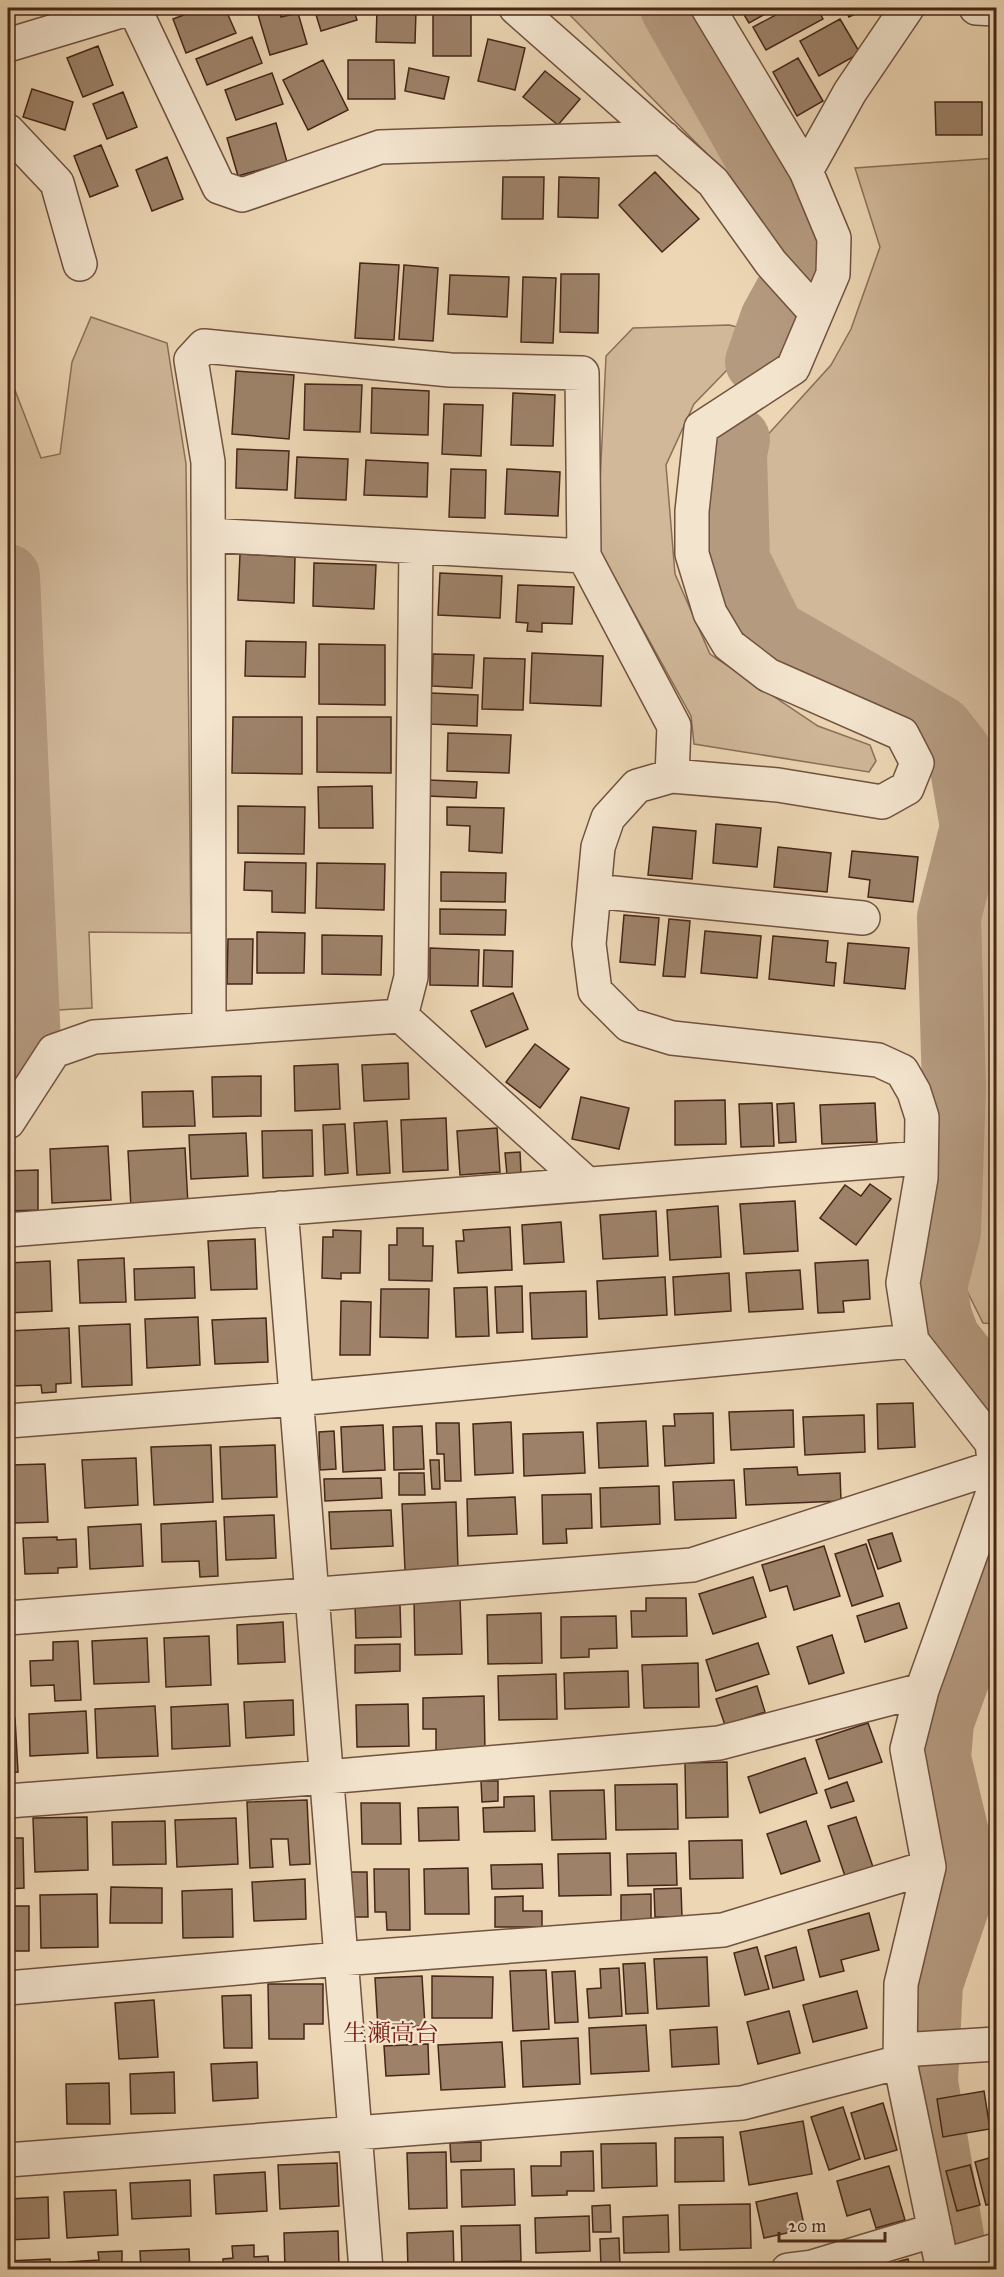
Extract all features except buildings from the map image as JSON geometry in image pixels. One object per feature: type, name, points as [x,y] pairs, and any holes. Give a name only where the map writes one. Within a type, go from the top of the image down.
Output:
[{"type":"street","points":[[8,45],[133,8],[219,187],[242,195],[380,147],[664,138]]},
{"type":"street","points":[[516,8],[713,182],[771,263],[800,295],[793,368],[701,428],[692,511],[692,554],[710,613],[729,645],[768,675],[902,734],[917,764],[907,788],[882,802],[778,785],[672,776],[636,786],[608,818],[598,847],[589,944],[595,991],[629,1024],[672,1038],[878,1060],[903,1071],[914,1092],[922,1117],[921,1178],[903,1283],[912,1341],[992,1443],[996,1477],[922,1690],[907,1749],[929,1868],[901,1984],[914,2052],[935,2230],[943,2268],[996,2250]]},
{"type":"street","points":[[708,8],[806,171],[834,238],[833,274],[800,295]]},
{"type":"street","points":[[806,171],[850,92],[907,8]]},
{"type":"street","points":[[976,8],[996,9]]},
{"type":"street","points":[[8,130],[57,183],[80,264]]},
{"type":"street","points":[[209,1029],[208,462],[191,360],[204,346],[450,370],[582,373],[584,555],[674,726],[672,776]]},
{"type":"street","points":[[208,535],[584,555]]},
{"type":"street","points":[[401,1016],[411,977],[416,547]]},
{"type":"street","points":[[594,891],[863,918]]},
{"type":"street","points":[[8,1122],[54,1051],[94,1037],[401,1016],[587,1184]]},
{"type":"street","points":[[8,1230],[921,1158]]},
{"type":"street","points":[[281,1208],[366,2270]]},
{"type":"street","points":[[8,1421],[296,1399],[912,1341]]},
{"type":"street","points":[[8,1618],[692,1565],[996,1477]]},
{"type":"street","points":[[8,1801],[326,1777],[719,1743],[922,1690]]},
{"type":"street","points":[[8,1988],[340,1959],[723,1930],[929,1868]]},
{"type":"street","points":[[8,2160],[742,2103],[914,2052],[996,2044]]},
{"type":"street","points":[[788,2270],[812,2267],[935,2230]]},
{"type":"shaded area","points":[[563,8],[675,8],[773,177],[790,238]]},
{"type":"shaded area","points":[[996,158],[996,1324],[983,1323],[965,1287],[953,1216],[962,1050],[953,904],[972,801],[953,722],[746,607],[727,570],[728,529],[754,450],[831,365],[851,329],[880,247],[855,168]]},
{"type":"shaded area","points":[[91,317],[167,343],[186,464],[191,933],[89,932],[92,1008],[23,1012],[8,1038],[8,372],[41,458],[60,454],[72,362]]},
{"type":"shaded area","points":[[729,325],[763,333],[694,404],[666,465],[675,574],[710,654],[818,726],[870,745],[876,761],[869,772],[694,744],[691,716],[597,546],[606,356],[633,328]]},
{"type":"waterway","points":[[672,8],[787,211],[797,234],[797,256],[793,281],[772,319],[757,362]]},
{"type":"waterway","points":[[738,439],[735,454],[738,560],[773,631],[941,728],[959,751],[972,827],[949,917],[954,1088],[949,1232],[935,1287],[940,1316],[948,1338],[996,1400]]},
{"type":"waterway","points":[[8,576],[29,1044],[22,1065],[8,1085]]},
{"type":"waterway","points":[[952,2236],[926,2082],[931,1984],[962,1893],[966,1871],[939,1758],[942,1722],[996,1573]]},
{"type":"district","name":"生瀬高台","points":[[391,2033]]}]
